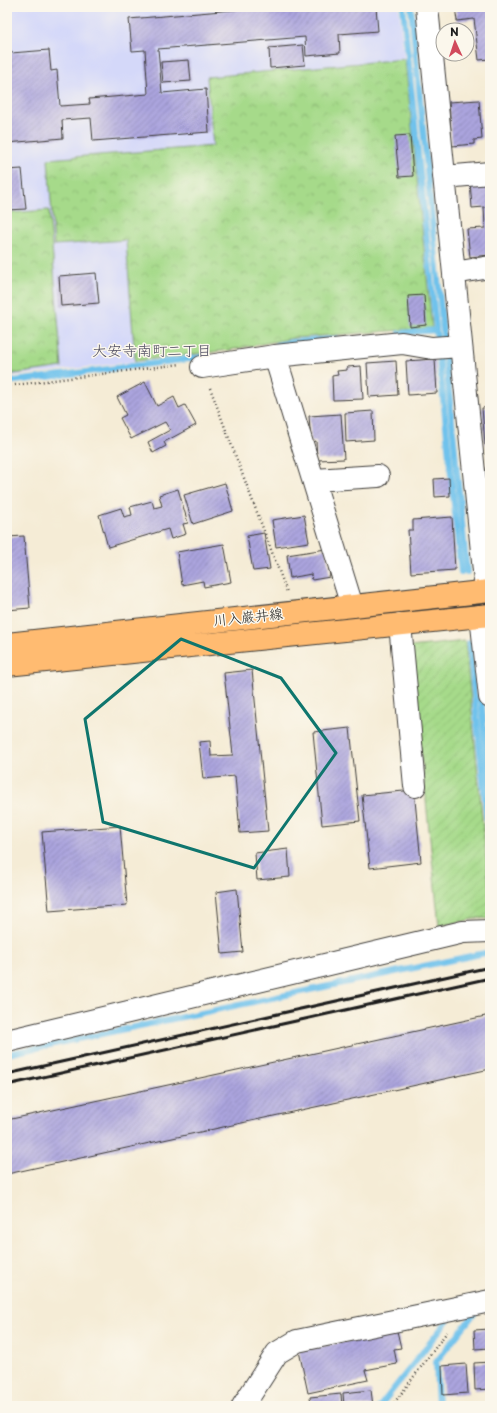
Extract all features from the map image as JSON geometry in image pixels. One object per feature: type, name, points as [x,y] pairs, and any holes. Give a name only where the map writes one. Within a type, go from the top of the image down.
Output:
[{"type":"main road","name":"川入巌井線","points":[[7,644],[488,591]]},
{"type":"main road","name":"川入巌井線","points":[[7,666],[486,615]]},
{"type":"street","points":[[427,7],[454,273],[449,347],[488,591]]},
{"type":"street","points":[[444,177],[490,172]]},
{"type":"street","points":[[454,273],[490,267]]},
{"type":"street","points":[[202,367],[275,356],[402,343],[449,347]]},
{"type":"street","points":[[275,356],[352,606]]},
{"type":"street","points":[[314,480],[378,476]]},
{"type":"street","points":[[486,615],[490,697]]},
{"type":"street","points":[[400,624],[416,786]]},
{"type":"street","points":[[7,1041],[463,932],[490,931]]},
{"type":"street","points":[[243,1406],[277,1353],[297,1341],[490,1301]]},
{"type":"path","points":[[7,386],[197,362],[202,367],[289,597]]},
{"type":"path","points":[[392,1406],[466,1306]]},
{"type":"highlighted area","points":[[181,639],[281,678],[336,753],[254,868],[103,822],[85,719]]},
{"type":"shaded area","points":[[7,7],[399,7],[432,328],[294,338],[230,350],[7,377]]},
{"type":"green space","points":[[405,59],[432,328],[294,338],[230,350],[135,361],[126,240],[54,245],[48,159],[213,146],[207,77]]},
{"type":"green space","points":[[49,210],[62,367],[7,375],[7,213]]},
{"type":"green space","points":[[465,641],[490,898],[490,919],[479,918],[439,926],[410,647]]},
{"type":"building","points":[[268,7],[376,7],[378,31],[339,34],[340,53],[306,56],[305,37],[158,49],[162,93],[206,89],[209,132],[93,141],[91,118],[62,120],[63,138],[7,143],[7,46],[10,46],[11,53],[49,50],[51,71],[57,70],[60,106],[90,104],[89,99],[148,94],[145,50],[132,51],[129,19]]},
{"type":"building","points":[[455,7],[490,7],[490,59],[479,60],[474,19],[457,21]]},
{"type":"building","points":[[303,45],[305,65],[270,68],[269,48]]},
{"type":"building","points":[[189,60],[191,81],[163,83],[161,62]]},
{"type":"building","points":[[479,100],[482,139],[474,140],[474,144],[452,146],[449,102]]},
{"type":"building","points":[[410,135],[413,176],[399,177],[395,136]]},
{"type":"building","points":[[22,169],[26,209],[7,210],[7,170]]},
{"type":"building","points":[[490,180],[490,255],[470,257],[467,229],[485,228],[484,207],[472,208],[470,181]]},
{"type":"building","points":[[96,273],[99,303],[61,306],[59,276]]},
{"type":"building","points":[[424,295],[426,325],[410,327],[408,296]]},
{"type":"building","points":[[435,359],[437,393],[408,395],[406,361]]},
{"type":"building","points":[[396,361],[398,395],[369,397],[367,363]]},
{"type":"building","points":[[361,366],[363,399],[333,400],[332,376],[338,375],[337,371],[347,370],[347,367]]},
{"type":"building","points":[[145,382],[157,406],[174,397],[179,408],[185,405],[196,425],[164,442],[166,446],[153,453],[148,442],[170,430],[165,422],[131,439],[120,418],[126,415],[117,397]]},
{"type":"building","points":[[490,407],[490,444],[485,445],[482,408]]},
{"type":"building","points":[[373,411],[374,440],[346,442],[345,413]]},
{"type":"building","points":[[341,414],[344,459],[317,460],[316,441],[311,442],[309,416]]},
{"type":"building","points":[[449,478],[450,496],[435,497],[434,479]]},
{"type":"building","points":[[225,483],[233,511],[193,524],[184,495]]},
{"type":"building","points":[[178,489],[188,523],[183,524],[186,534],[171,539],[168,529],[108,547],[99,515],[121,508],[124,517],[132,515],[130,507],[152,501],[154,508],[162,506],[159,495]]},
{"type":"building","points":[[304,515],[309,542],[276,547],[272,520]]},
{"type":"building","points":[[452,517],[455,570],[411,573],[408,530],[413,530],[413,520]]},
{"type":"building","points":[[264,533],[270,569],[253,571],[247,536]]},
{"type":"building","points":[[24,536],[30,608],[7,610],[7,537]]},
{"type":"building","points":[[224,544],[231,582],[204,587],[203,581],[182,585],[177,552]]},
{"type":"building","points":[[326,549],[330,577],[312,580],[311,574],[290,578],[287,555]]},
{"type":"building","points":[[252,670],[268,831],[240,833],[235,776],[203,779],[199,742],[210,741],[211,756],[233,755],[224,673]]},
{"type":"building","points":[[350,728],[360,821],[322,825],[313,732]]},
{"type":"building","points":[[414,790],[421,862],[370,868],[362,795]]},
{"type":"building","points":[[120,826],[127,905],[49,911],[42,832]]},
{"type":"building","points":[[288,849],[290,877],[257,880],[255,853]]},
{"type":"building","points":[[237,889],[243,952],[222,954],[216,892]]},
{"type":"building","points":[[490,1015],[490,1069],[7,1174],[7,1120]]},
{"type":"building","points":[[490,1329],[490,1348],[475,1349],[474,1330]]},
{"type":"building","points":[[397,1331],[401,1348],[394,1349],[397,1364],[365,1370],[368,1380],[308,1393],[299,1351]]},
{"type":"building","points":[[490,1362],[490,1389],[475,1390],[474,1363]]},
{"type":"building","points":[[466,1364],[468,1393],[443,1395],[442,1366]]},
{"type":"building","points":[[371,1390],[373,1406],[344,1406],[343,1393]]},
{"type":"building","points":[[341,1394],[342,1406],[311,1406],[310,1397]]},
{"type":"waterway","points":[[403,7],[461,573]]},
{"type":"waterway","points":[[411,7],[467,572]]},
{"type":"waterway","points":[[400,333],[436,330]]},
{"type":"waterway","points":[[277,345],[293,342],[337,339]]},
{"type":"waterway","points":[[7,382],[204,357]]},
{"type":"waterway","points":[[469,643],[490,849]]},
{"type":"waterway","points":[[481,696],[490,794]]},
{"type":"waterway","points":[[7,1054],[490,952]]},
{"type":"waterway","points":[[438,1406],[436,1362],[474,1314]]},
{"type":"waterway","points":[[380,1406],[447,1321]]},
{"type":"railway","points":[[7,1074],[490,967]]},
{"type":"railway","points":[[7,1085],[490,978]]},
{"type":"district","name":"大安寺南町二丁目","points":[[152,351]]}]
